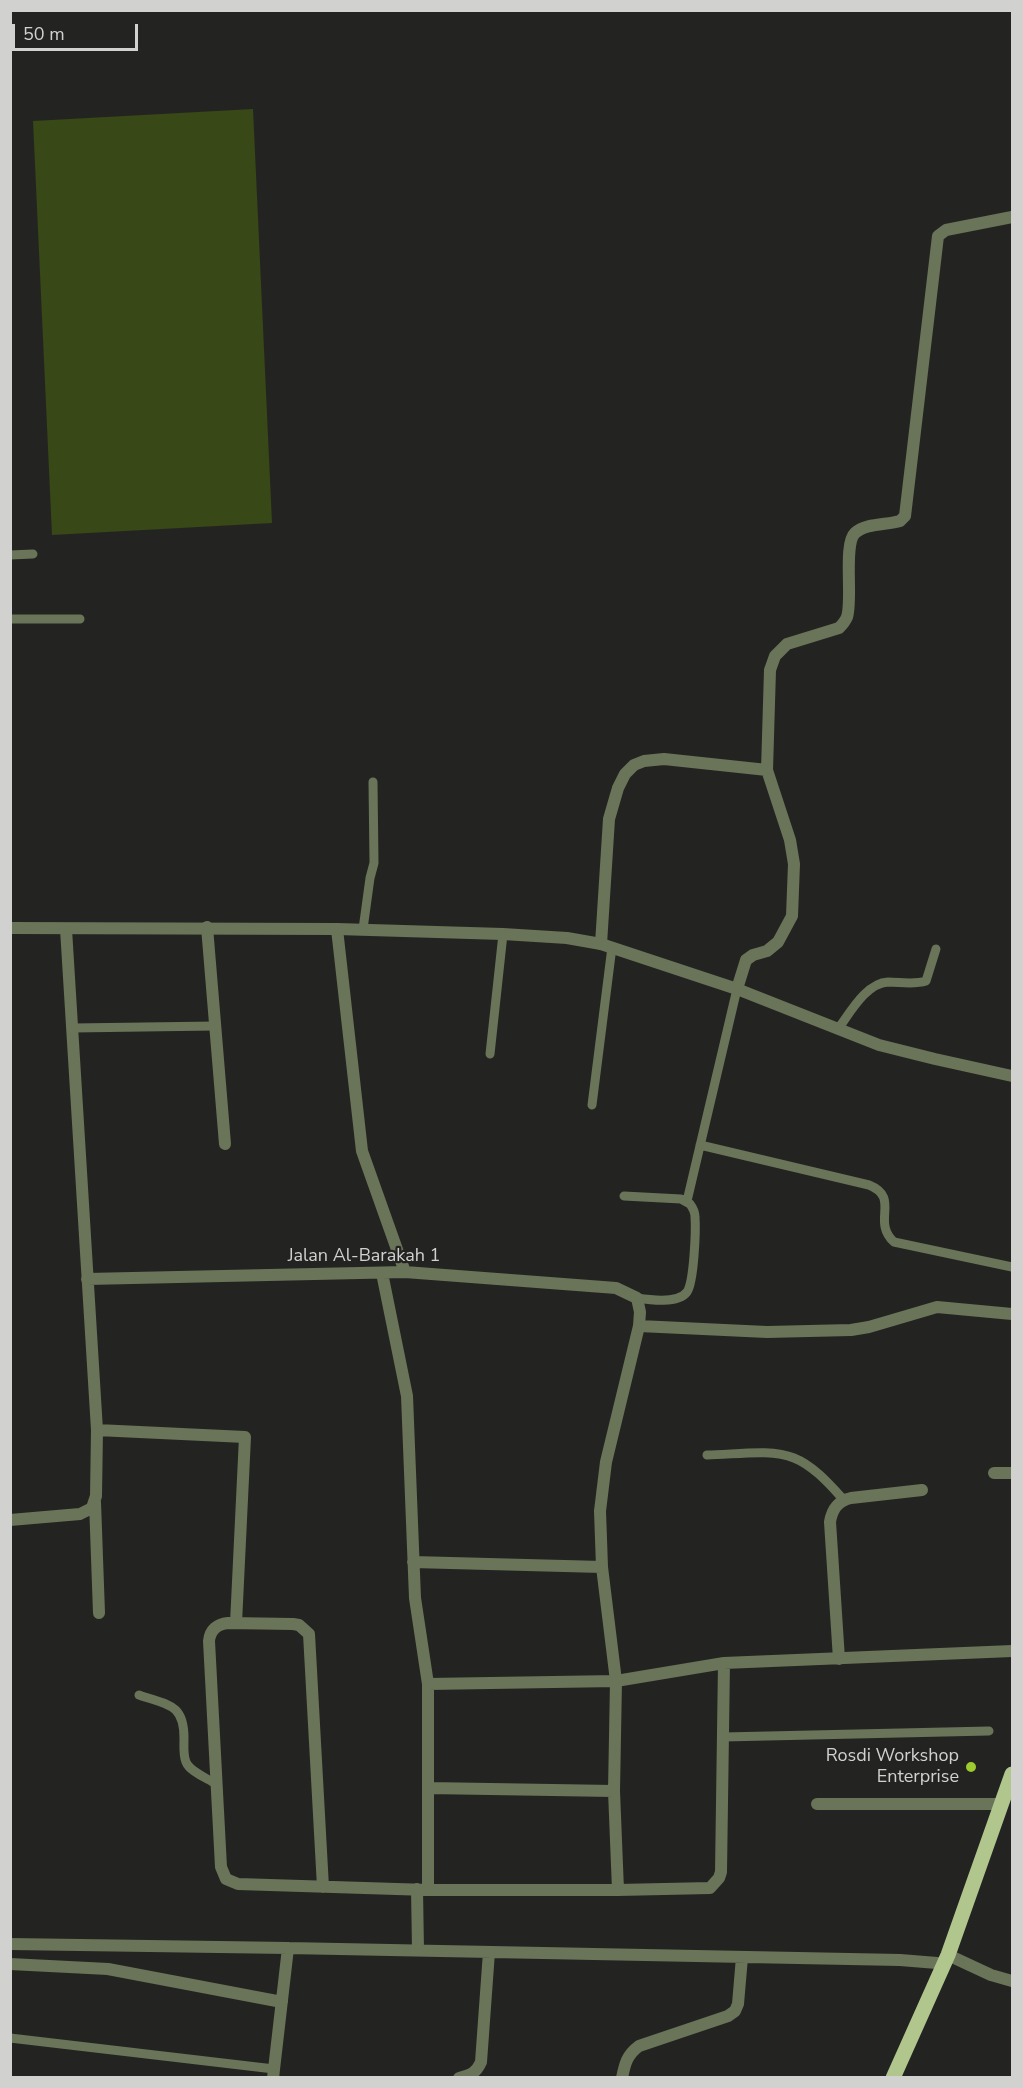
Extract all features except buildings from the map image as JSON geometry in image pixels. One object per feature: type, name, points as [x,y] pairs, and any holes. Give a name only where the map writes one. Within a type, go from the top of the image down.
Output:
[{"type":"main road","points":[[893,2078],[945,1960],[1005,1808],[1012,1774]]},
{"type":"street","points":[[737,989],[747,960],[753,955],[767,951],[778,942],[792,916],[793,856],[767,770],[770,670],[775,656],[787,644],[839,628],[845,622],[849,606],[851,538],[861,529],[900,521],[905,516],[938,236],[946,230],[1012,217]]},
{"type":"street","points":[[607,946],[609,819],[618,788],[625,774],[634,765],[644,761],[664,759],[767,770]]},
{"type":"street","points":[[207,927],[225,1144]]},
{"type":"street","points":[[10,928],[337,928],[567,938],[607,946],[737,989],[879,1045],[1012,1076]]},
{"type":"street","points":[[337,928],[362,1151],[405,1272]]},
{"type":"street","points":[[66,929],[97,1430],[95,1503],[99,1613]]},
{"type":"street","name":"Jalan Al-Barakah 1","points":[[87,1279],[405,1272],[616,1288],[637,1298]]},
{"type":"street","points":[[382,1273],[407,1396],[415,1598],[428,1684],[428,1788],[418,1950]]},
{"type":"street","points":[[618,1890],[614,1791],[616,1681],[602,1567],[600,1511],[606,1462],[639,1326],[640,1312],[637,1298]]},
{"type":"street","points":[[639,1326],[767,1332],[851,1330],[937,1307],[1012,1314]]},
{"type":"street","points":[[97,1430],[245,1437],[236,1623]]},
{"type":"street","points":[[994,1473],[1012,1473]]},
{"type":"street","points":[[839,1659],[830,1522],[834,1509],[844,1500],[922,1490]]},
{"type":"street","points":[[10,1520],[80,1514],[92,1508],[95,1503]]},
{"type":"street","points":[[413,1562],[602,1567]]},
{"type":"street","points":[[323,1887],[309,1634],[305,1628],[293,1623],[218,1625],[210,1635],[220,1867],[226,1879],[238,1884],[323,1887],[422,1890],[703,1889],[716,1884],[719,1878],[724,1664]]},
{"type":"street","points":[[428,1684],[616,1681],[724,1664],[1012,1651]]},
{"type":"street","points":[[428,1788],[614,1791]]},
{"type":"street","points":[[817,1804],[1005,1808]]},
{"type":"street","points":[[10,1944],[418,1950],[937,1963],[945,1960],[1012,1981]]},
{"type":"street","points":[[274,2073],[288,1948]]},
{"type":"street","points":[[459,2078],[477,2071],[481,2062],[489,1952]]},
{"type":"street","points":[[622,2078],[626,2060],[630,2053],[639,2046],[728,2016],[735,2011],[738,2004],[742,1957]]},
{"type":"street","points":[[10,1965],[108,1969],[282,2002]]},
{"type":"lane","points":[[10,555],[33,554]]},
{"type":"lane","points":[[10,619],[80,619]]},
{"type":"lane","points":[[363,929],[374,863],[373,782]]},
{"type":"lane","points":[[490,1054],[503,934]]},
{"type":"lane","points":[[592,1105],[607,946]]},
{"type":"lane","points":[[838,1029],[862,997],[872,988],[884,982],[926,981],[936,949]]},
{"type":"lane","points":[[687,1201],[737,989]]},
{"type":"lane","points":[[72,1028],[215,1026]]},
{"type":"lane","points":[[700,1145],[876,1187],[886,1205],[883,1224],[885,1231],[894,1242],[1012,1268]]},
{"type":"lane","points":[[624,1196],[687,1201],[695,1216],[692,1278],[687,1292],[680,1297],[658,1302],[637,1298]]},
{"type":"lane","points":[[707,1455],[776,1453],[795,1458],[821,1476],[844,1500]]},
{"type":"lane","points":[[139,1695],[173,1707],[180,1714],[184,1722],[186,1762],[191,1769],[216,1784]]},
{"type":"lane","points":[[723,1737],[989,1731]]},
{"type":"lane","points":[[10,2038],[274,2073]]},
{"type":"green space","points":[[253,109],[272,523],[52,535],[33,121]]},
{"type":"place","name":"Rosdi Workshop Enterprise","points":[[971,1767]]}]
